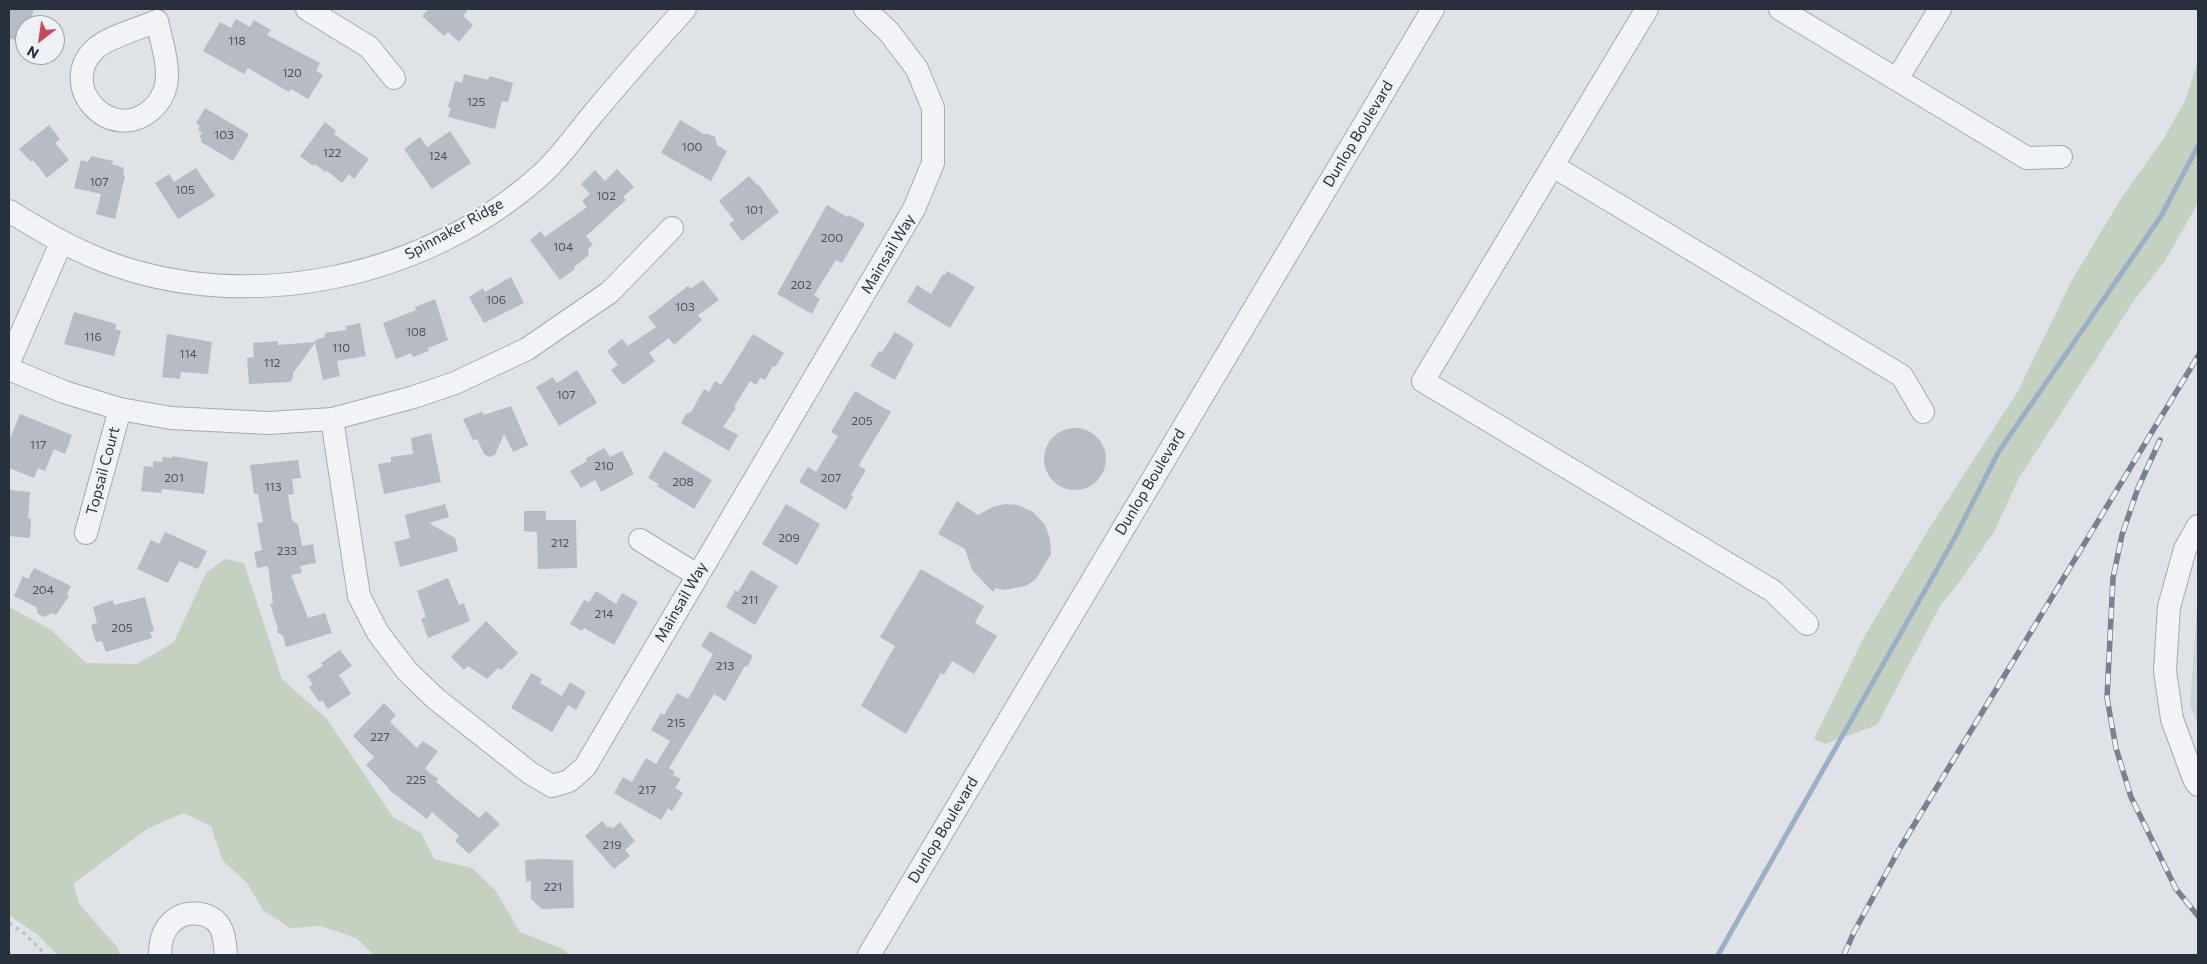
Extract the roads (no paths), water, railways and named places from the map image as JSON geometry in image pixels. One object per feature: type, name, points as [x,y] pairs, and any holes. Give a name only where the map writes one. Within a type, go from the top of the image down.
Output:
[{"type":"street","points":[[307,9],[369,47],[394,78]]},
{"type":"street","name":"Spinnaker Ridge","points":[[9,211],[61,243],[106,262],[170,279],[220,286],[270,285],[317,281],[358,272],[401,259],[444,239],[494,210],[544,171],[685,9]]},
{"type":"street","name":"Mainsail Way","points":[[332,419],[359,596],[378,633],[407,672],[436,699],[530,773],[552,786],[569,780],[585,767],[914,209],[932,162],[933,108],[917,70],[889,32],[864,9]]},
{"type":"street","name":"Dunlop Boulevard","points":[[869,955],[1433,9]]},
{"type":"street","points":[[1647,9],[1423,380],[1773,591],[1806,624]]},
{"type":"street","points":[[1780,9],[2027,158],[2061,157]]},
{"type":"street","points":[[1897,79],[1940,9]]},
{"type":"street","points":[[161,15],[166,66],[166,84],[162,98],[153,109],[141,118],[126,122],[115,120],[102,114],[90,103],[84,93],[81,82],[84,66],[95,49],[161,15]]},
{"type":"street","points":[[1553,166],[1902,376],[1923,412]]},
{"type":"street","points":[[9,369],[64,392],[120,409],[171,418],[219,422],[268,423],[332,419],[414,397],[455,383],[527,349],[610,292],[672,228]]},
{"type":"street","points":[[9,362],[61,243]]},
{"type":"street","name":"Topsail Court","points":[[86,533],[120,409]]},
{"type":"street","points":[[2198,526],[2185,549],[2169,607],[2165,671],[2172,719],[2194,779],[2198,785]]},
{"type":"street","points":[[640,540],[697,575]]},
{"type":"street","points":[[160,955],[163,934],[171,922],[185,915],[202,913],[210,917],[219,926],[224,940],[226,955]]},
{"type":"waterway","points":[[1718,955],[1953,541],[1999,451],[2161,216],[2198,146]]},
{"type":"railway","points":[[1844,955],[1854,932],[1900,848],[2198,356]]},
{"type":"railway","points":[[2160,440],[2138,488],[2122,535],[2113,578],[2107,698],[2116,748],[2131,797],[2176,889],[2198,916]]}]
